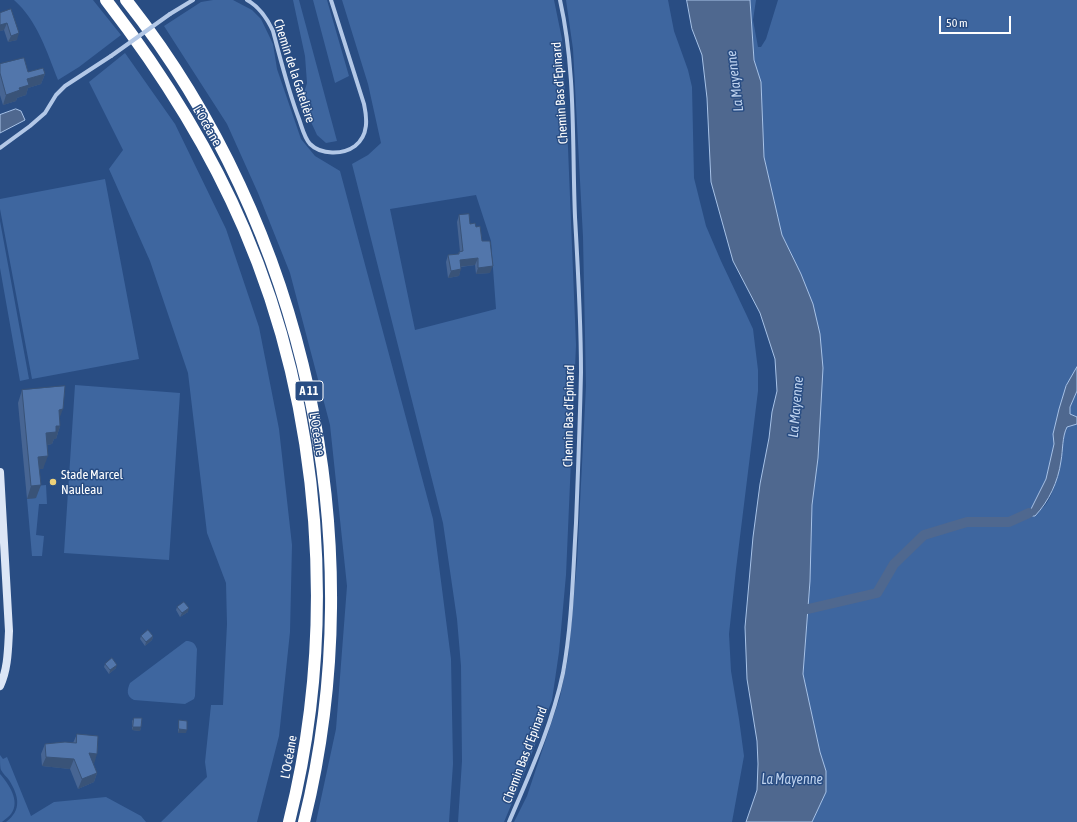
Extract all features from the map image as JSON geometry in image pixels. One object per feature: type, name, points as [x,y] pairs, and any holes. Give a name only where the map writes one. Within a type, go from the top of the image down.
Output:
[{"type":"highway","name":"L’Océane","points":[[106,0],[154,66],[208,156],[228,195],[244,229],[258,265],[271,303],[291,375],[299,412],[310,484],[316,548],[317,600],[315,657],[310,710],[299,782],[290,822]]},
{"type":"highway","name":"L’Océane","points":[[126,0],[184,84],[213,132],[246,199],[280,285],[309,390],[325,493],[331,595],[329,654],[322,726],[304,822]]},
{"type":"street","points":[[0,148],[45,113],[56,95],[65,86],[111,56],[170,14],[193,0]]},
{"type":"street","name":"Chemin de la Gatelière","points":[[247,0],[260,9],[268,19],[305,135],[316,148],[327,152],[336,153],[355,146],[362,138],[366,130],[367,118],[364,104],[331,0]]},
{"type":"street","name":"Chemin Bas d'Epinard","points":[[509,822],[551,719],[563,672],[570,615],[574,551],[581,372],[571,91],[568,48],[560,0]]},
{"type":"street","points":[[0,472],[4,597],[9,631],[8,655],[4,678],[0,686]]},
{"type":"shaded area","points":[[14,0],[93,0],[121,35],[79,67],[58,80],[35,27],[22,8]]},
{"type":"shaded area","points":[[213,0],[233,0],[252,10],[261,19],[273,44],[277,69],[301,139],[315,156],[340,171],[433,519],[451,659],[453,764],[449,822],[316,822],[336,729],[347,586],[330,425],[290,273],[258,193],[227,124],[164,26],[201,2]]},
{"type":"shaded area","points":[[293,0],[299,0],[337,141],[326,143],[317,135],[305,109],[303,96],[307,83],[305,56]]},
{"type":"shaded area","points":[[313,0],[327,0],[349,76],[335,83]]},
{"type":"shaded area","points":[[342,0],[554,0],[562,39],[576,345],[566,575],[559,652],[552,700],[504,822],[458,822],[462,761],[461,666],[457,619],[443,523],[352,164],[368,155],[381,143],[368,84]],"holes":[[[476,195],[491,241],[496,309],[415,330],[390,209]]]},
{"type":"shaded area","points":[[566,0],[668,0],[674,31],[688,70],[692,87],[694,178],[706,226],[753,329],[758,370],[758,391],[729,634],[731,671],[744,756],[732,822],[514,822],[527,796],[560,697],[568,658],[577,562],[586,386],[583,237],[573,49]]},
{"type":"shaded area","points":[[750,0],[756,0],[753,20],[758,47],[761,47],[766,39],[778,0],[1077,0],[1077,367],[1066,386],[1059,409],[1053,434],[1054,444],[1046,479],[1029,513],[1041,509],[1049,500],[1060,468],[1064,437],[1067,427],[1077,424],[1077,822],[812,822],[826,792],[826,771],[820,752],[803,674],[810,581],[812,505],[818,458],[823,368],[801,274],[782,235],[764,157],[761,82],[754,60]]},
{"type":"shaded area","points":[[125,53],[175,124],[226,229],[259,327],[279,429],[292,545],[290,632],[279,736],[257,822],[161,822],[207,777],[205,762],[211,705],[223,705],[227,624],[226,583],[207,533],[188,373],[150,261],[109,169],[123,150],[89,82]]},
{"type":"shaded area","points":[[105,179],[139,359],[32,379],[0,209],[0,199]]},
{"type":"shaded area","points":[[0,221],[29,379],[20,381],[0,268]]},
{"type":"shaded area","points":[[75,385],[180,393],[169,560],[64,553]]},
{"type":"shaded area","points":[[1077,391],[1077,417],[1070,414],[1070,407]]},
{"type":"shaded area","points":[[46,485],[47,504],[39,504],[36,535],[44,536],[42,556],[32,556],[27,499],[36,498],[35,486]]},
{"type":"shaded area","points":[[186,641],[193,643],[197,649],[194,699],[185,704],[134,700],[128,695],[130,683]]},
{"type":"shaded area","points":[[0,755],[3,759],[7,757],[31,816],[54,802],[106,797],[141,816],[146,822],[6,822],[15,813],[17,808],[17,797],[9,780],[1,770]]},
{"type":"shaded area","points":[[0,774],[10,787],[15,804],[11,814],[2,822],[0,822]]},
{"type":"water","name":"La Mayenne","points":[[687,0],[750,0],[754,60],[761,82],[764,157],[782,235],[801,274],[813,304],[820,334],[823,368],[818,458],[812,505],[810,581],[803,674],[820,752],[826,771],[826,792],[812,822],[746,822],[757,790],[758,764],[757,741],[747,679],[745,627],[753,537],[760,484],[777,391],[775,359],[760,313],[733,261],[711,182],[707,98],[702,55],[692,29]]},
{"type":"water","points":[[16,109],[21,111],[25,120],[0,133],[0,115]]},
{"type":"water","points":[[1077,367],[1077,391],[1070,407],[1070,414],[1077,417],[1077,424],[1067,427],[1065,431],[1060,469],[1052,491],[1045,504],[1035,516],[1030,516],[1029,513],[1046,479],[1054,444],[1053,434],[1066,386]]},
{"type":"building","points":[[11,9],[19,33],[11,36],[7,23],[0,25],[0,13]]},
{"type":"building","points":[[24,58],[28,72],[43,68],[45,74],[27,79],[29,85],[19,88],[20,90],[6,95],[0,73],[0,64]]},
{"type":"building","points":[[469,214],[470,224],[475,223],[476,227],[480,226],[482,241],[490,241],[493,266],[478,268],[478,258],[460,260],[461,269],[451,271],[448,255],[459,254],[459,252],[463,251],[459,215]]},
{"type":"building","points":[[65,386],[63,409],[59,410],[60,426],[56,426],[56,432],[46,433],[48,456],[38,457],[41,485],[31,486],[22,390]]},
{"type":"building","points":[[184,602],[189,608],[182,613],[177,607]]},
{"type":"building","points":[[148,630],[153,636],[146,642],[141,636]]},
{"type":"building","points":[[112,658],[117,665],[110,670],[105,664]]},
{"type":"building","points":[[134,718],[142,718],[141,727],[133,727]]},
{"type":"building","points":[[179,720],[187,721],[187,730],[179,729]]},
{"type":"building","points":[[77,734],[98,736],[97,754],[89,753],[97,773],[82,779],[74,759],[46,757],[45,744],[65,742],[76,743]]},
{"type":"waterway","points":[[808,609],[877,593],[894,564],[924,535],[967,522],[1009,522],[1029,513]]},
{"type":"place","name":"Stade Marcel Nauleau","points":[[53,482]]}]
